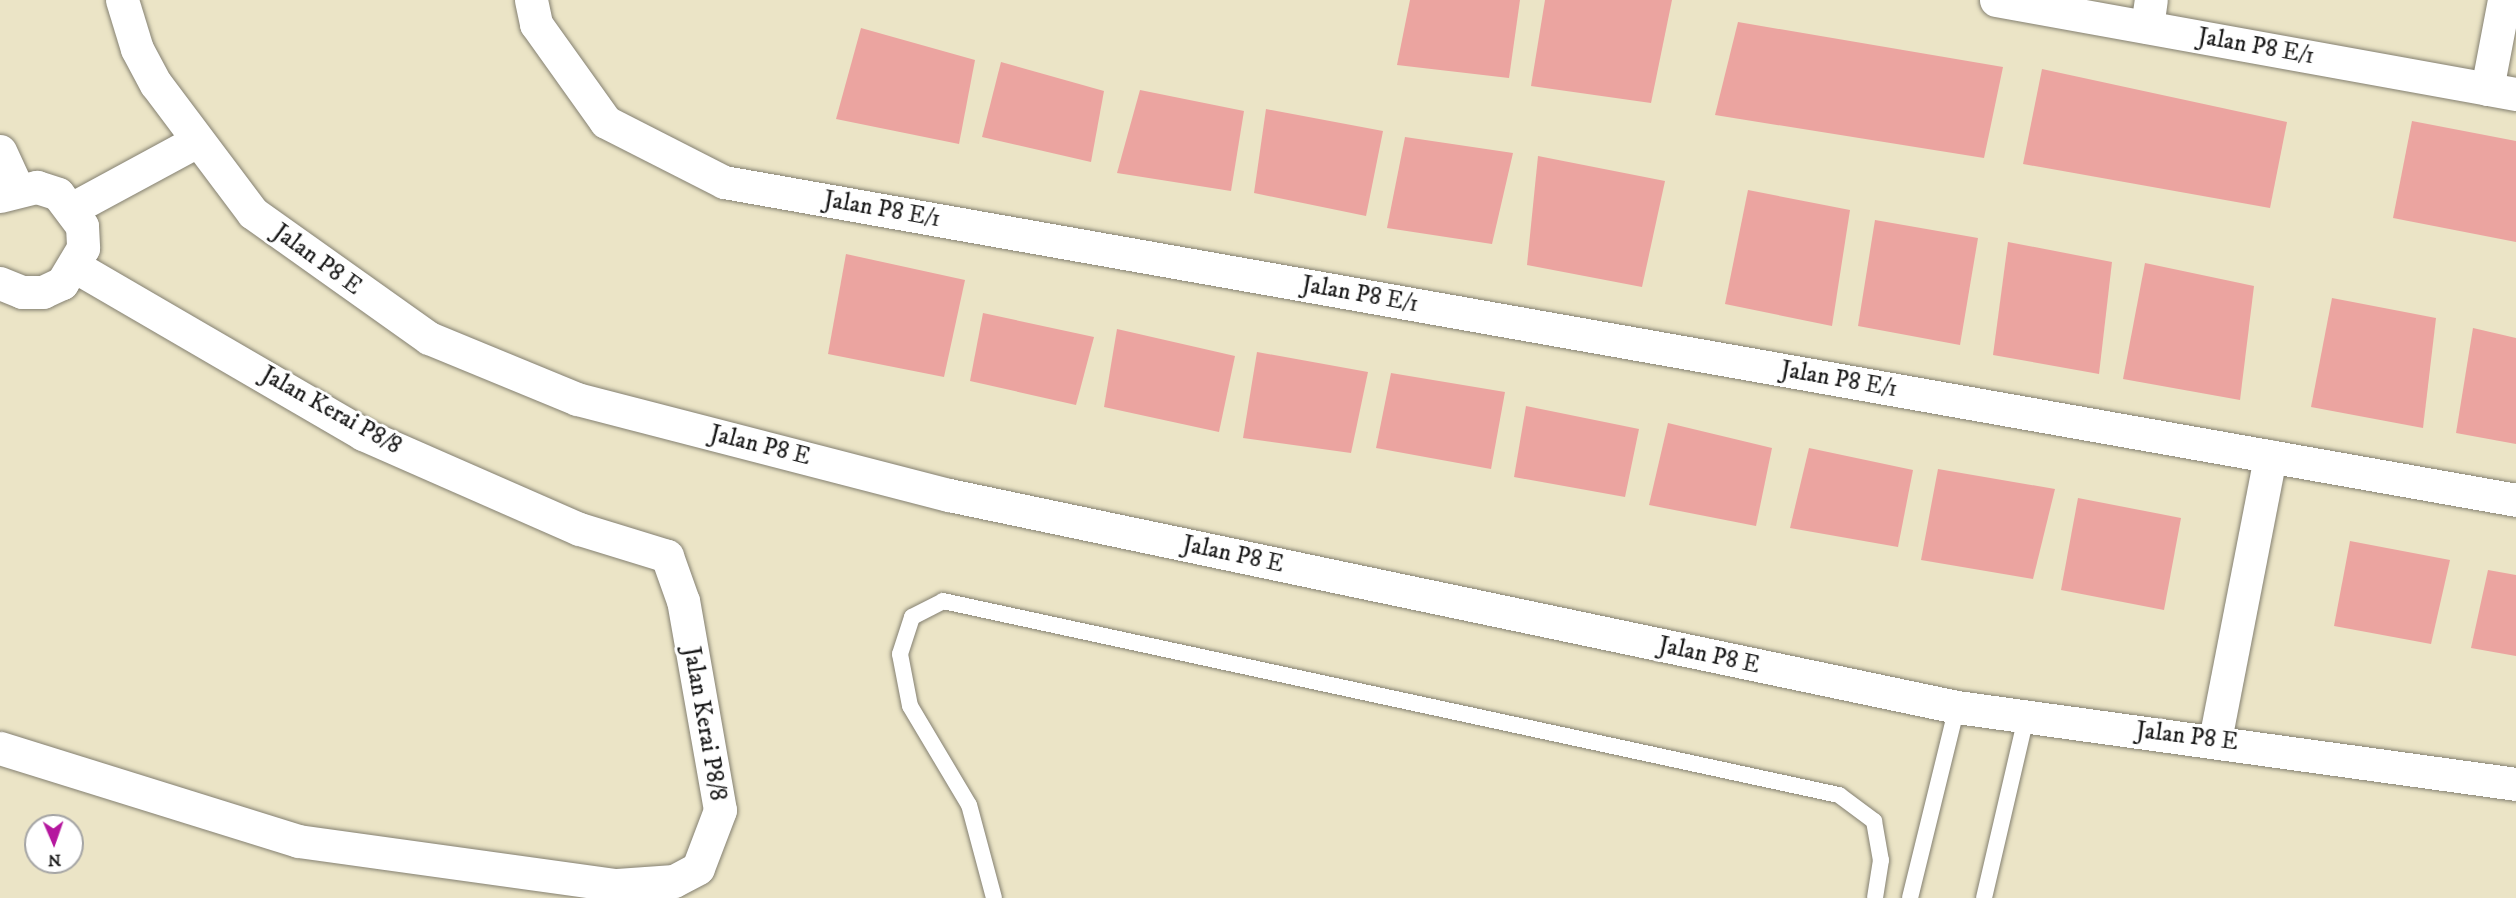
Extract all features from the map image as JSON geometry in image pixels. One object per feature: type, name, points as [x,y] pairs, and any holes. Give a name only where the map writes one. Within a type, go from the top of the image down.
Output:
[{"type":"street","name":"Jalan P8 E","points":[[122,0],[137,49],[195,142],[253,213],[337,276],[429,338],[577,399],[949,495],[1956,707],[2215,740],[2516,784]]},
{"type":"street","name":"Jalan P8 E/1","points":[[531,0],[536,24],[606,122],[724,182],[2516,500]]},
{"type":"street","name":"Jalan P8 E/1","points":[[1996,0],[2149,14],[2502,91]]},
{"type":"street","points":[[2502,91],[2504,0]]},
{"type":"street","points":[[74,208],[195,142]]},
{"type":"street","points":[[0,283],[22,292],[43,292],[62,283],[76,267],[82,226],[74,208],[38,187],[4,173]]},
{"type":"street","name":"Jalan Kerai P8/8","points":[[0,748],[298,841],[617,885],[674,881],[698,868],[720,810],[683,601],[667,556],[579,530],[363,434],[76,267]]},
{"type":"street","points":[[2215,740],[2270,456]]},
{"type":"lane","points":[[994,898],[969,805],[910,706],[900,654],[912,617],[943,601],[1839,795],[1874,821],[1881,860],[1875,898]]},
{"type":"lane","points":[[1910,898],[1956,707]]},
{"type":"lane","points":[[1984,898],[2026,717]]},
{"type":"building","points":[[1410,0],[1520,0],[1509,78],[1397,65]]},
{"type":"building","points":[[1545,0],[1672,0],[1651,103],[1531,86]]},
{"type":"building","points":[[1738,22],[2003,67],[1984,158],[1715,115]]},
{"type":"building","points":[[861,28],[975,60],[959,144],[836,119]]},
{"type":"building","points":[[1001,62],[1104,91],[1091,162],[982,137]]},
{"type":"building","points":[[2042,69],[2287,122],[2270,208],[2023,164]]},
{"type":"building","points":[[1140,90],[1244,111],[1231,191],[1117,173]]},
{"type":"building","points":[[1266,109],[1383,131],[1366,216],[1254,193]]},
{"type":"building","points":[[2412,121],[2516,141],[2516,242],[2393,218]]},
{"type":"building","points":[[1405,137],[1513,153],[1492,244],[1387,228]]},
{"type":"building","points":[[1538,156],[1665,181],[1642,287],[1527,265]]},
{"type":"building","points":[[1748,190],[1850,210],[1832,326],[1725,304]]},
{"type":"building","points":[[1875,220],[1978,238],[1960,345],[1858,326]]},
{"type":"building","points":[[2008,242],[2112,262],[2099,374],[1993,355]]},
{"type":"building","points":[[846,254],[965,280],[944,377],[828,354]]},
{"type":"building","points":[[2145,263],[2254,286],[2240,400],[2123,379]]},
{"type":"building","points":[[2332,298],[2436,318],[2423,428],[2311,407]]},
{"type":"building","points":[[983,313],[1094,337],[1076,405],[970,381]]},
{"type":"building","points":[[2473,328],[2516,338],[2516,444],[2456,433]]},
{"type":"building","points":[[1117,329],[1235,356],[1219,432],[1104,407]]},
{"type":"building","points":[[1257,352],[1368,372],[1351,453],[1243,438]]},
{"type":"building","points":[[1391,373],[1505,392],[1491,469],[1376,448]]},
{"type":"building","points":[[1526,406],[1639,429],[1625,497],[1514,477]]},
{"type":"building","points":[[1668,423],[1772,448],[1756,526],[1649,505]]},
{"type":"building","points":[[1809,448],[1913,470],[1898,547],[1790,528]]},
{"type":"building","points":[[1938,469],[2055,489],[2033,579],[1921,560]]},
{"type":"building","points":[[2078,498],[2181,518],[2164,610],[2061,590]]},
{"type":"building","points":[[2350,541],[2450,560],[2431,644],[2334,626]]},
{"type":"building","points":[[2488,570],[2516,575],[2516,656],[2471,648]]}]
